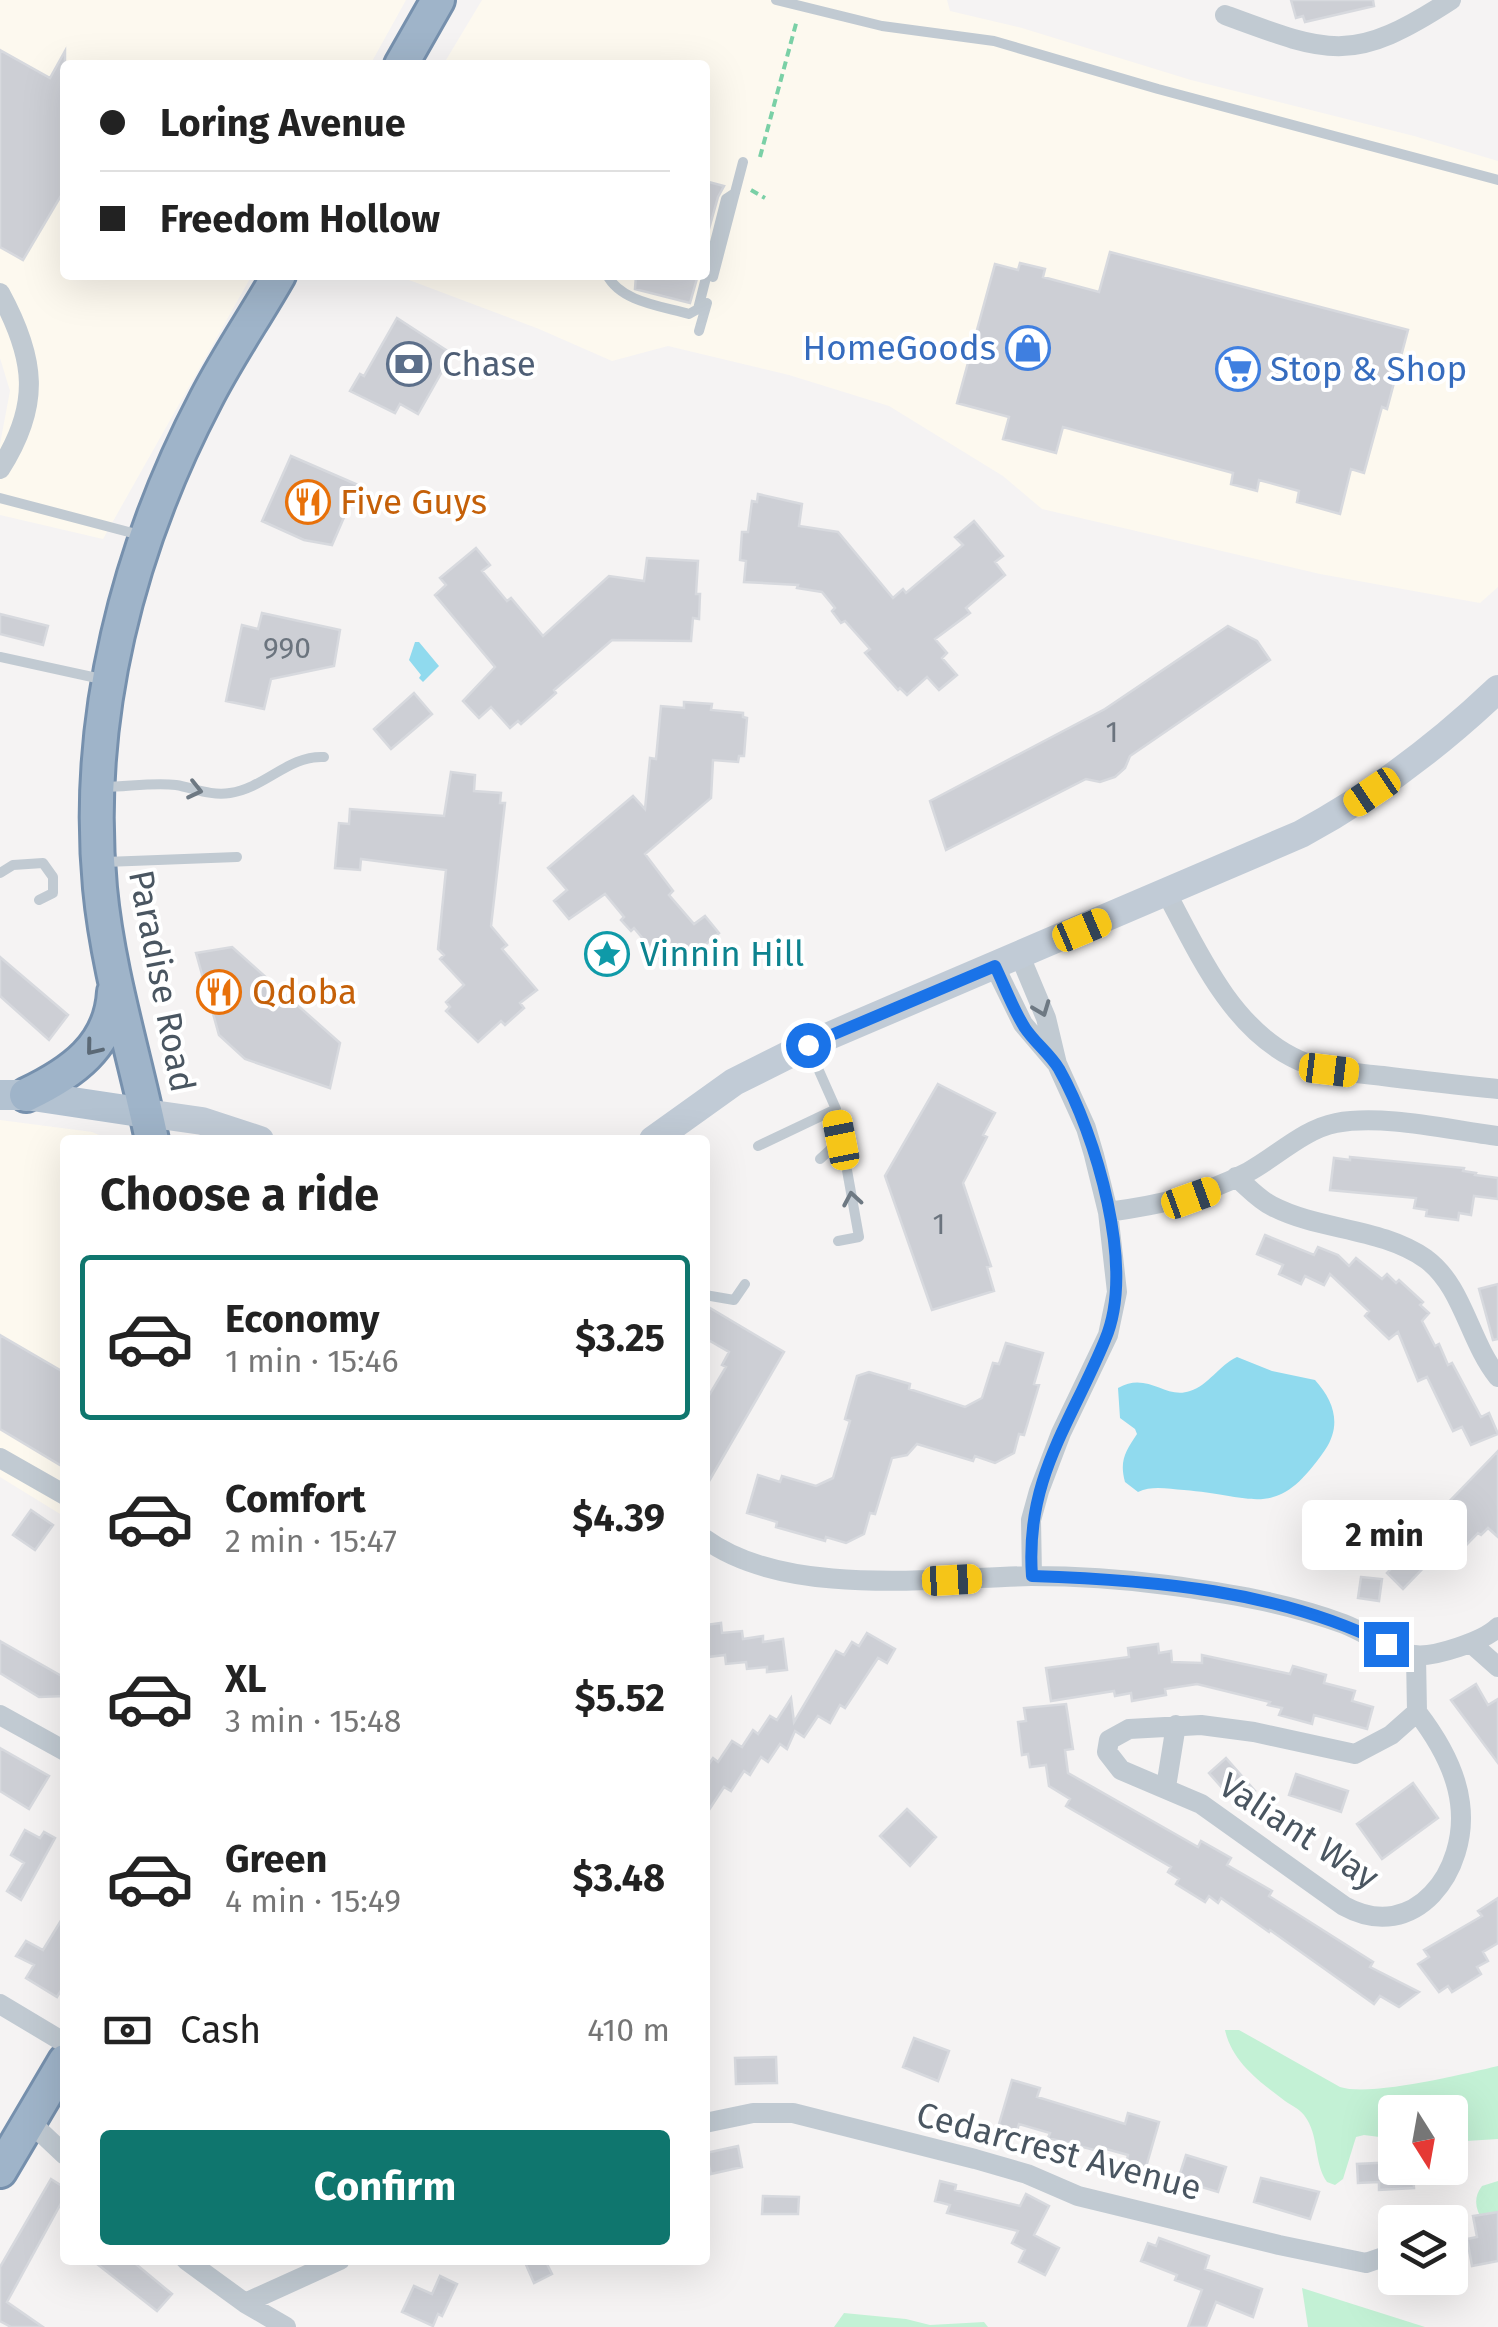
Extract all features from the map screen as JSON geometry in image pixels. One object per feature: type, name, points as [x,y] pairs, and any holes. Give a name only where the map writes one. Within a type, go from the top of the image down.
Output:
[{"type":"highway","points":[[404,60],[438,0]]},
{"type":"highway","name":"Paradise Road","points":[[149,1126],[104,923],[98,788],[108,681],[118,628],[165,486],[205,401],[276,280]]},
{"type":"highway","points":[[13,1095],[72,1070],[88,1056],[112,1015],[114,972]]},
{"type":"highway","points":[[0,2171],[60,2070]]},
{"type":"main road","points":[[651,1135],[734,1082],[808,1045],[1267,852],[1351,806],[1429,749],[1498,689]]},
{"type":"main road","points":[[13,1095],[149,1126],[202,1122],[244,1135]]},
{"type":"main road","points":[[659,1135],[676,1120]]},
{"type":"street","points":[[1225,15],[1302,43],[1345,48],[1392,36],[1451,0]]},
{"type":"street","points":[[0,294],[18,331],[30,374],[26,417],[17,442],[0,469]]},
{"type":"street","points":[[1167,894],[1210,974],[1263,1037],[1295,1059],[1329,1070],[1498,1089]]},
{"type":"street","points":[[1008,961],[1046,1018],[1056,1064],[1086,1128],[1108,1212],[1117,1292],[1108,1335],[1061,1433],[1039,1492],[1031,1520],[1032,1576]]},
{"type":"street","points":[[1108,1212],[1191,1198],[1329,1124],[1378,1122],[1498,1136]]},
{"type":"street","points":[[1236,1177],[1274,1207],[1350,1228],[1424,1258],[1450,1287],[1476,1345],[1498,1376]]},
{"type":"street","points":[[0,1458],[60,1492]]},
{"type":"street","points":[[710,1543],[752,1563],[823,1576],[912,1581],[1032,1576],[1149,1582],[1265,1601],[1348,1625],[1416,1656],[1472,1644],[1498,1627]]},
{"type":"street","points":[[1472,1644],[1498,1666]]},
{"type":"street","points":[[1416,1656],[1417,1712]]},
{"type":"street","name":"Valiant Way","points":[[1417,1712],[1448,1763],[1461,1819],[1450,1872],[1434,1895],[1408,1910],[1376,1918],[1360,1915],[1201,1804],[1121,1770],[1109,1758],[1107,1746],[1120,1730],[1176,1725],[1254,1732],[1355,1754],[1390,1735],[1417,1712]]},
{"type":"street","points":[[0,1714],[60,1749]]},
{"type":"street","name":"Valiant Way","points":[[1166,1787],[1176,1725]]},
{"type":"street","points":[[0,2004],[60,2040]]},
{"type":"street","name":"Cedarcrest Avenue","points":[[710,2122],[753,2113],[793,2113],[974,2158],[1028,2174],[1078,2196],[1279,2245],[1366,2263],[1378,2259]]},
{"type":"street","points":[[30,2122],[60,2150]]},
{"type":"street","points":[[193,2265],[286,2327]]},
{"type":"street","points":[[245,2303],[329,2265]]},
{"type":"lane","points":[[776,0],[882,26],[994,41],[1498,180]]},
{"type":"lane","points":[[700,332],[743,162]]},
{"type":"lane","points":[[710,262],[726,199],[735,193]]},
{"type":"lane","points":[[609,280],[624,294],[689,314],[698,309],[705,280]]},
{"type":"lane","points":[[0,498],[146,537]]},
{"type":"lane","points":[[0,657],[108,681]]},
{"type":"lane","points":[[98,788],[178,786],[230,793],[257,784],[300,760],[324,757]]},
{"type":"lane","points":[[99,863],[237,857]]},
{"type":"lane","points":[[0,873],[13,865],[43,862],[53,877],[53,893],[39,900]]},
{"type":"lane","points":[[808,1045],[836,1109],[858,1237],[838,1241]]},
{"type":"lane","points":[[758,1146],[836,1109]]},
{"type":"lane","points":[[820,1159],[841,1140]]},
{"type":"lane","points":[[710,1296],[734,1300],[745,1284]]},
{"type":"path","points":[[760,156],[797,20]]},
{"type":"path","points":[[747,187],[765,198]]},
{"type":"shaded area","points":[[0,0],[406,0],[373,60],[60,60],[60,280],[249,280],[103,539],[0,515],[0,444],[10,391],[0,358]]},
{"type":"shaded area","points":[[482,0],[947,0],[950,11],[1498,161],[1498,587],[1480,603],[1320,574],[1042,509],[1003,476],[889,406],[789,375],[668,346],[612,361],[409,280],[710,280],[710,60],[446,60]]},
{"type":"shaded area","points":[[0,1120],[92,1132],[99,1135],[60,1135],[60,1514],[0,1477]]},
{"type":"green space","points":[[1225,2030],[1239,2030],[1340,2087],[1354,2089],[1418,2083],[1498,2066],[1498,2139],[1468,2141],[1468,2095],[1378,2095],[1378,2137],[1356,2137],[1343,2179],[1335,2185],[1327,2182],[1323,2174],[1304,2115],[1248,2070]]},
{"type":"green space","points":[[1498,2181],[1498,2238],[1479,2214],[1476,2200],[1482,2186]]},
{"type":"green space","points":[[1302,2288],[1425,2327],[1308,2327]]},
{"type":"green space","points":[[844,2313],[930,2325],[984,2322],[988,2327],[834,2327]]},
{"type":"water","points":[[415,642],[439,666],[423,682],[409,660]]},
{"type":"water","points":[[1237,1357],[1272,1371],[1315,1380],[1327,1396],[1334,1414],[1333,1431],[1325,1450],[1308,1472],[1293,1487],[1264,1499],[1161,1488],[1138,1492],[1125,1482],[1125,1456],[1137,1434],[1120,1418],[1118,1388],[1138,1383],[1172,1392],[1190,1391]]},
{"type":"building","points":[[1291,0],[1373,0],[1374,6],[1305,22],[1303,16],[1296,18]]},
{"type":"building","points":[[0,50],[50,78],[60,60],[60,197],[23,260],[0,247]]},
{"type":"building","points":[[710,182],[724,186],[710,225]]},
{"type":"building","name":"Stop & Shop","points":[[1110,252],[1408,330],[1387,409],[1382,407],[1364,473],[1351,469],[1340,514],[1297,502],[1299,491],[1259,480],[1257,491],[1231,484],[1233,473],[1063,427],[1056,453],[1003,439],[1009,417],[957,403],[995,264],[1018,270],[1020,263],[1045,269],[1043,277],[1099,292]]},
{"type":"building","points":[[636,280],[697,280],[690,303],[635,289]]},
{"type":"building","name":"Chase","points":[[397,318],[452,354],[418,414],[400,404],[395,413],[350,391],[360,374],[364,376]]},
{"type":"building","points":[[291,456],[358,485],[332,545],[304,540],[262,521]]},
{"type":"building","points":[[758,494],[802,504],[799,526],[838,532],[893,598],[903,589],[906,593],[963,545],[955,537],[974,521],[1003,556],[995,562],[1005,575],[966,608],[970,613],[935,639],[947,653],[942,658],[957,675],[939,690],[927,677],[907,695],[865,653],[870,649],[845,621],[841,623],[822,592],[797,588],[798,585],[744,582],[746,561],[740,560],[742,532],[748,532],[752,501],[757,502]]},
{"type":"building","points":[[476,548],[490,565],[482,571],[543,636],[609,576],[644,581],[647,558],[698,561],[699,619],[693,618],[691,641],[612,640],[521,724],[518,721],[510,728],[491,707],[479,718],[463,701],[495,667],[435,595],[446,585],[440,578]]},
{"type":"building","points":[[262,613],[340,630],[334,666],[271,679],[264,709],[226,701],[242,625],[258,629]]},
{"type":"building","points":[[0,614],[48,626],[43,645],[0,634]]},
{"type":"building","points":[[1228,626],[1257,641],[1270,660],[1130,756],[1115,777],[1100,782],[1086,779],[946,850],[930,801],[1105,709]]},
{"type":"building","points":[[414,693],[432,714],[391,749],[374,729]]},
{"type":"building","points":[[684,702],[712,704],[711,710],[743,713],[747,718],[744,756],[739,756],[738,762],[713,760],[711,798],[645,854],[673,891],[669,895],[694,924],[705,916],[719,933],[685,962],[678,954],[665,965],[634,928],[631,931],[621,920],[624,917],[605,894],[569,919],[554,901],[567,890],[548,868],[633,796],[645,809],[650,758],[656,759],[661,706],[684,708]]},
{"type":"building","points":[[451,772],[475,775],[474,791],[501,793],[500,803],[505,803],[491,926],[507,945],[502,949],[537,990],[520,1003],[524,1008],[505,1025],[501,1021],[478,1042],[446,1011],[450,1007],[446,1002],[464,985],[440,959],[444,955],[438,949],[446,870],[361,859],[360,870],[335,868],[339,823],[349,824],[350,809],[444,816]]},
{"type":"building","points":[[232,947],[340,1043],[330,1088],[245,1059],[219,1035],[196,953]]},
{"type":"building","points":[[0,957],[68,1015],[49,1040],[0,996]]},
{"type":"building","points":[[938,1084],[995,1113],[963,1183],[991,1266],[987,1267],[994,1291],[932,1310],[885,1176]]},
{"type":"building","points":[[1334,1158],[1464,1168],[1463,1171],[1475,1175],[1498,1178],[1498,1199],[1474,1196],[1471,1215],[1459,1213],[1458,1220],[1426,1216],[1427,1210],[1414,1208],[1416,1198],[1330,1190]]},
{"type":"building","points":[[1265,1235],[1314,1255],[1318,1247],[1338,1255],[1349,1266],[1356,1258],[1382,1279],[1387,1274],[1396,1283],[1399,1280],[1423,1302],[1420,1305],[1429,1313],[1422,1321],[1435,1346],[1439,1344],[1448,1365],[1452,1363],[1481,1417],[1489,1413],[1498,1434],[1471,1445],[1462,1427],[1453,1431],[1427,1377],[1418,1381],[1398,1332],[1389,1339],[1365,1316],[1369,1311],[1330,1274],[1324,1285],[1305,1276],[1301,1284],[1279,1274],[1283,1265],[1257,1254]]},
{"type":"building","points":[[1498,1284],[1498,1339],[1493,1340],[1479,1289]]},
{"type":"building","points":[[710,1308],[784,1352],[710,1479],[710,1394],[726,1367],[722,1365],[729,1352],[710,1341]]},
{"type":"building","points":[[0,1335],[60,1370],[60,1465],[0,1429]]},
{"type":"building","points":[[1006,1343],[1043,1353],[1034,1384],[1039,1385],[1024,1435],[1019,1434],[1014,1453],[995,1463],[975,1456],[973,1461],[917,1444],[907,1455],[892,1458],[875,1514],[870,1513],[864,1534],[846,1543],[776,1527],[777,1522],[747,1513],[758,1475],[780,1482],[782,1476],[816,1486],[833,1478],[850,1421],[845,1419],[857,1376],[869,1372],[965,1407],[982,1398],[993,1363],[999,1364]]},
{"type":"building","points":[[1498,1451],[1498,1537],[1488,1528],[1481,1535],[1478,1533],[1446,1566],[1435,1556],[1403,1589],[1387,1573],[1410,1549],[1405,1544],[1415,1535],[1409,1530],[1433,1506],[1439,1512]]},
{"type":"building","points":[[31,1510],[53,1525],[35,1550],[13,1535]]},
{"type":"building","points":[[1361,1577],[1382,1579],[1379,1601],[1358,1598]]},
{"type":"building","points":[[721,1623],[722,1633],[742,1631],[743,1639],[783,1639],[787,1670],[747,1669],[746,1662],[726,1664],[725,1655],[710,1657],[710,1624]]},
{"type":"building","points":[[867,1633],[895,1649],[887,1663],[878,1658],[845,1708],[840,1705],[830,1723],[818,1716],[804,1737],[795,1731],[787,1749],[780,1744],[768,1762],[761,1757],[750,1775],[744,1771],[731,1791],[724,1787],[710,1808],[713,1758],[718,1762],[732,1741],[742,1747],[753,1730],[758,1734],[770,1716],[777,1720],[791,1698],[794,1722],[836,1651],[844,1655],[852,1642],[859,1646]]},
{"type":"building","points":[[0,1641],[60,1675],[60,1696],[39,1697],[0,1673]]},
{"type":"building","points":[[1158,1644],[1159,1653],[1171,1651],[1172,1662],[1202,1663],[1202,1655],[1290,1674],[1293,1666],[1326,1675],[1324,1683],[1355,1691],[1352,1701],[1373,1707],[1367,1729],[1314,1715],[1312,1724],[1279,1715],[1282,1708],[1268,1705],[1270,1702],[1197,1684],[1165,1689],[1166,1695],[1132,1701],[1131,1693],[1115,1696],[1114,1691],[1051,1701],[1046,1668],[1129,1657],[1128,1648]]},
{"type":"building","points":[[1476,1684],[1488,1705],[1498,1699],[1498,1763],[1451,1700]]},
{"type":"building","points":[[1066,1704],[1073,1749],[1065,1750],[1068,1773],[1198,1847],[1201,1841],[1231,1858],[1227,1865],[1272,1891],[1269,1896],[1373,1962],[1370,1967],[1419,1992],[1399,2007],[1380,1996],[1374,2004],[1221,1898],[1218,1903],[1209,1896],[1205,1902],[1176,1884],[1179,1879],[1168,1872],[1171,1867],[1066,1806],[1070,1799],[1049,1786],[1046,1765],[1030,1767],[1028,1754],[1022,1755],[1018,1722],[1026,1721],[1024,1708]]},
{"type":"building","points":[[0,1748],[49,1776],[29,1809],[0,1791]]},
{"type":"building","points":[[1226,1758],[1255,1791],[1238,1806],[1209,1773]]},
{"type":"building","points":[[1296,1774],[1348,1791],[1341,1812],[1289,1795]]},
{"type":"building","points":[[1413,1783],[1438,1818],[1382,1859],[1357,1824]]},
{"type":"building","points":[[907,1809],[936,1837],[910,1866],[880,1836]]},
{"type":"building","points":[[25,1830],[40,1838],[44,1832],[55,1838],[21,1900],[7,1891],[24,1863],[11,1855]]},
{"type":"building","points":[[1498,1898],[1498,1943],[1483,1952],[1488,1961],[1477,1967],[1481,1974],[1452,1992],[1448,1986],[1439,1992],[1418,1964],[1429,1957],[1424,1950],[1482,1916],[1478,1911]]},
{"type":"building","points":[[60,1922],[57,1997],[26,1978],[34,1965],[16,1956],[26,1941],[43,1950]]},
{"type":"building","points":[[914,2038],[949,2051],[938,2081],[903,2067]]},
{"type":"building","points":[[776,2057],[777,2083],[736,2084],[735,2058]]},
{"type":"building","points":[[1012,2080],[1040,2088],[1037,2097],[1125,2124],[1128,2113],[1159,2122],[1144,2174],[1125,2168],[1128,2155],[1048,2138],[1050,2133],[1019,2124],[1015,2137],[997,2131]]},
{"type":"building","points":[[738,2146],[742,2167],[711,2174],[710,2152]]},
{"type":"building","points":[[1186,2155],[1226,2167],[1218,2192],[1178,2180]]},
{"type":"building","points":[[1378,2163],[1378,2182],[1358,2183],[1357,2164]]},
{"type":"building","points":[[1261,2178],[1319,2192],[1310,2219],[1254,2202]]},
{"type":"building","points":[[51,2179],[60,2185],[60,2205],[7,2302],[43,2327],[11,2327],[0,2321],[0,2267]]},
{"type":"building","points":[[940,2181],[956,2185],[955,2190],[1020,2206],[1026,2194],[1049,2206],[1034,2235],[1059,2248],[1045,2275],[1019,2262],[1025,2250],[1012,2243],[1018,2231],[947,2213],[950,2205],[935,2201]]},
{"type":"building","points":[[1379,2185],[1414,2185],[1414,2188],[1379,2190]]},
{"type":"building","points":[[763,2196],[799,2197],[798,2214],[762,2214]]},
{"type":"building","points":[[1498,2212],[1498,2261],[1472,2266],[1468,2239],[1477,2237],[1473,2216]]},
{"type":"building","points":[[1159,2238],[1209,2256],[1205,2269],[1262,2289],[1253,2317],[1216,2302],[1206,2327],[1188,2327],[1202,2290],[1141,2261],[1148,2243],[1156,2246]]},
{"type":"building","points":[[98,2265],[137,2265],[172,2294],[157,2311]]},
{"type":"building","points":[[526,2265],[548,2265],[552,2274],[534,2283]]},
{"type":"building","points":[[440,2276],[457,2284],[433,2326],[402,2312],[414,2286],[432,2294]]},
{"type":"place","name":"HomeGoods","points":[[1028,348]]},
{"type":"place","name":"Chase","points":[[409,364]]},
{"type":"place","name":"Stop & Shop","points":[[1238,369]]},
{"type":"place","name":"Five Guys","points":[[308,502]]},
{"type":"place","name":"Vinnin Hill","points":[[607,954]]},
{"type":"place","name":"Qdoba","points":[[219,992]]},
{"type":"route","points":[[808,1045],[995,966],[1023,1024],[1037,1046],[1056,1064],[1086,1128],[1108,1212],[1117,1292],[1108,1335],[1048,1462],[1039,1492],[1031,1520],[1032,1576],[1149,1582],[1265,1601],[1348,1625],[1386,1644]]}]
